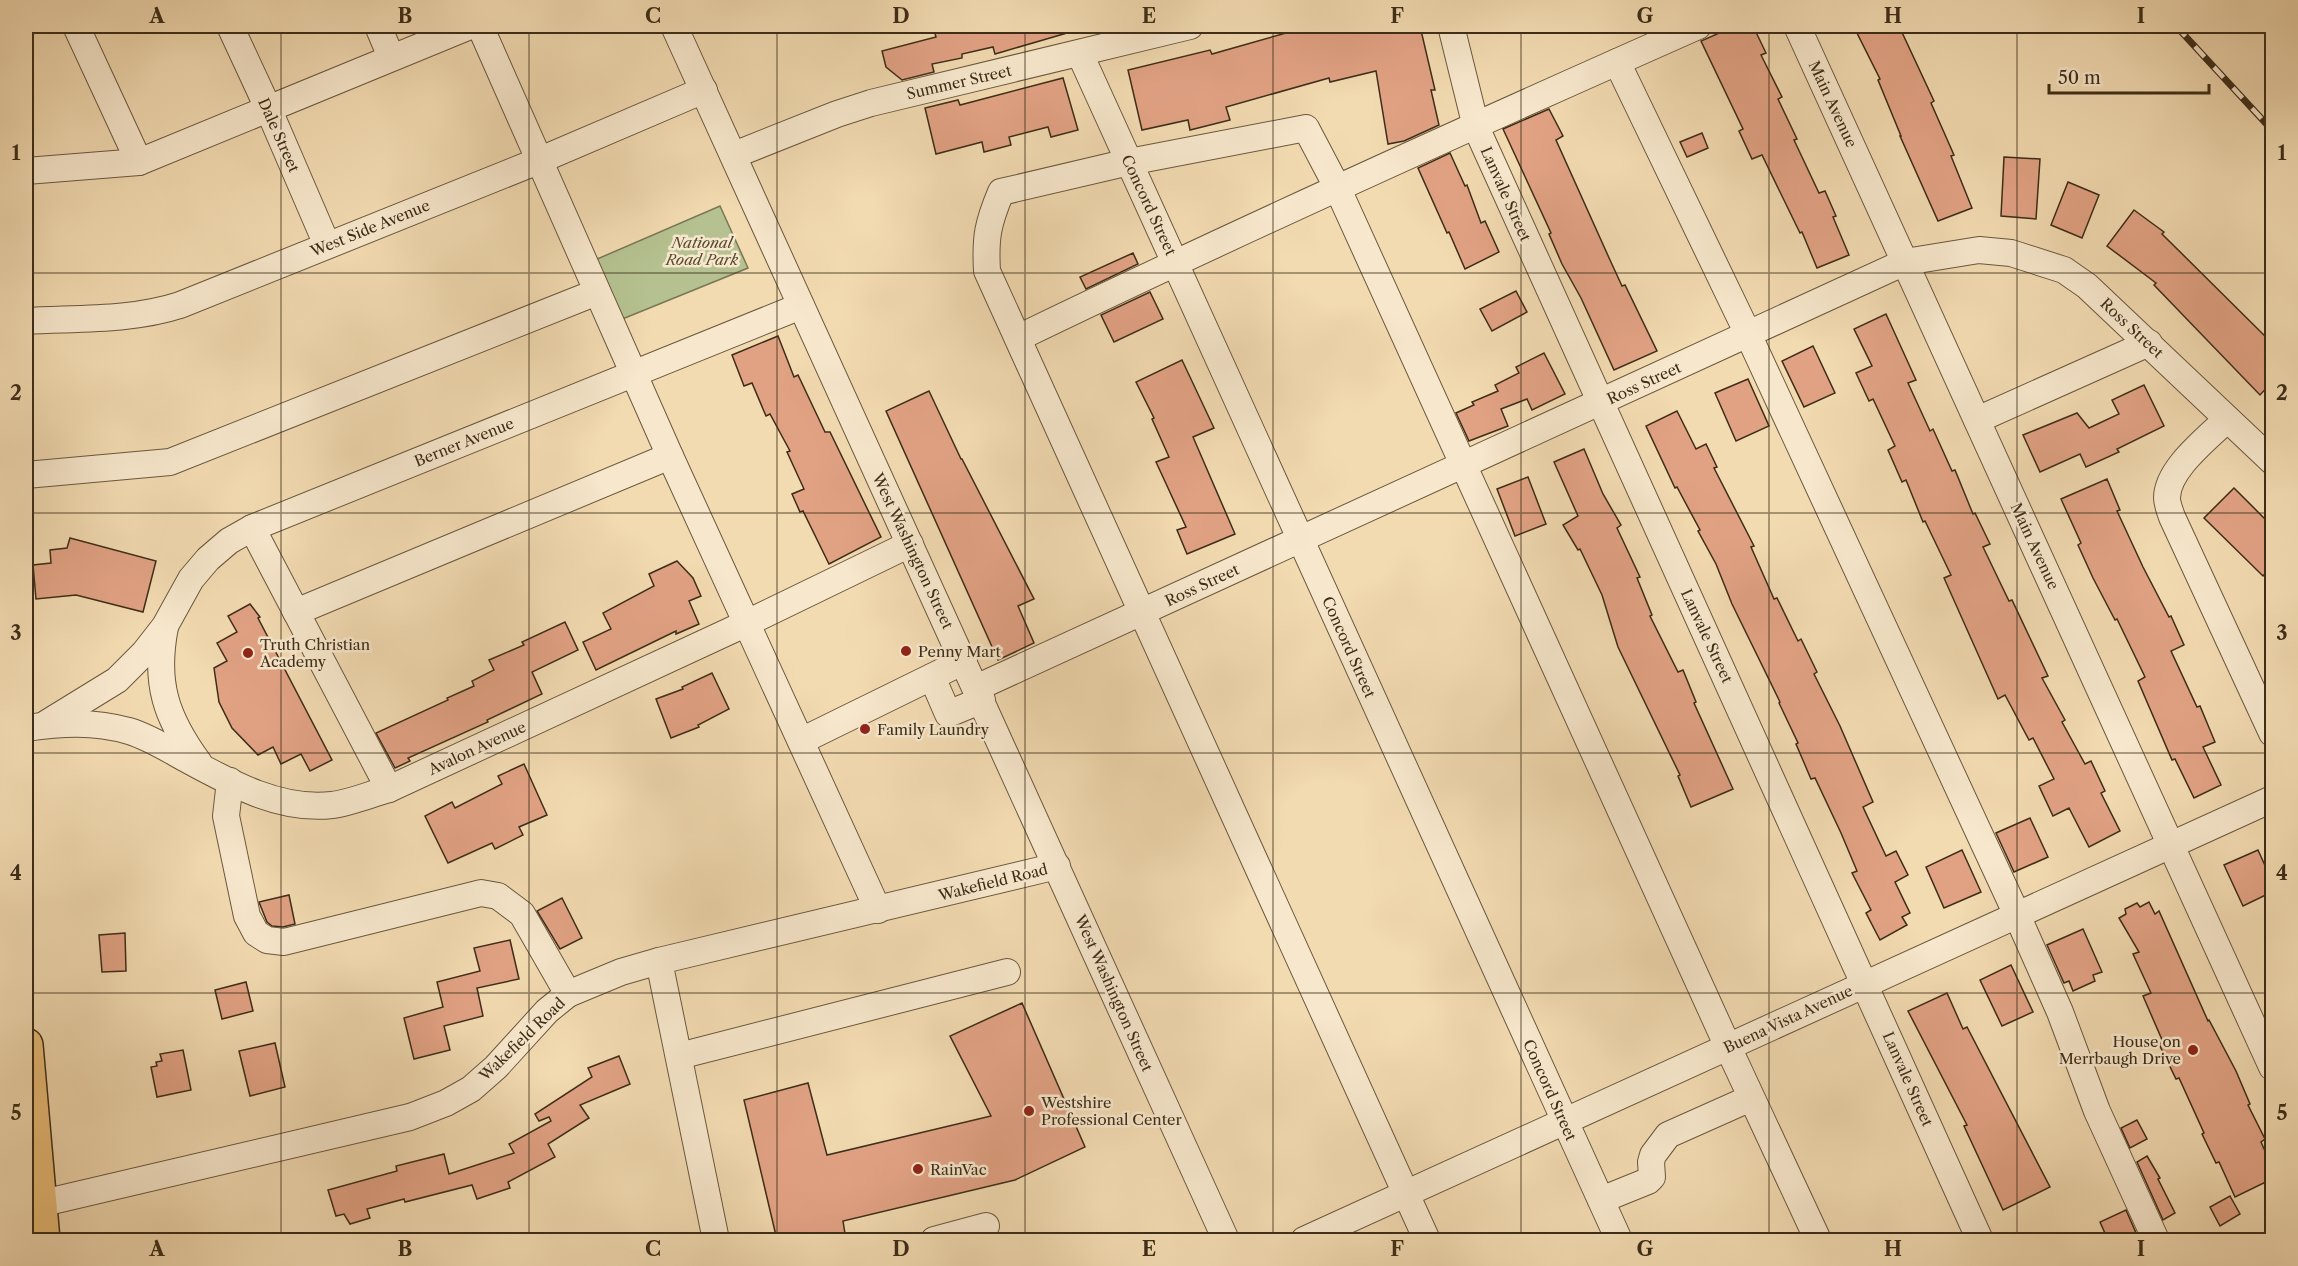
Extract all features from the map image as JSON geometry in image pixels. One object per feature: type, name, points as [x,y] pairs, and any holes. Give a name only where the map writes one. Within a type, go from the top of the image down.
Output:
[{"type":"main road","points":[[26,1045],[33,1206],[43,1240]]},
{"type":"street","points":[[75,26],[139,162]]},
{"type":"street","name":"Dale Street","points":[[230,26],[327,245]]},
{"type":"street","points":[[378,26],[391,57]]},
{"type":"street","points":[[26,171],[139,162],[470,26]]},
{"type":"street","points":[[480,26],[670,456],[878,910]]},
{"type":"street","name":"West Washington Street","points":[[674,26],[1226,1240]]},
{"type":"street","name":"Summer Street","points":[[734,155],[871,103],[1190,26]]},
{"type":"street","name":"Lanvale Street","points":[[1452,26],[1476,127],[1980,1240]]},
{"type":"street","points":[[1018,338],[1336,187],[1476,127],[1698,26]]},
{"type":"street","name":"Main Avenue","points":[[1797,26],[2272,1067]]},
{"type":"street","name":"Concord Street","points":[[1080,54],[1619,1240]]},
{"type":"street","points":[[1617,62],[1748,334],[2017,915],[2060,1012],[2097,1111],[2156,1240]]},
{"type":"street","name":"West Side Avenue","points":[[26,321],[159,311],[538,161],[704,90]]},
{"type":"street","points":[[1427,1240],[987,271],[985,245],[988,222],[1001,192],[1129,162],[1306,128],[1336,187],[1818,1240]]},
{"type":"street","name":"Ross Street","points":[[932,677],[948,714],[979,694],[1143,612],[1905,262],[1979,250],[2011,254],[2064,270],[2086,286],[2149,343],[2272,461]]},
{"type":"street","points":[[26,475],[170,462],[597,292]]},
{"type":"street","name":"Berner Avenue","points":[[34,727],[117,680],[144,653],[165,626],[191,579],[208,559],[229,541],[252,528],[801,306]]},
{"type":"street","points":[[1977,420],[2149,343]]},
{"type":"street","points":[[2227,418],[2177,469],[2168,486],[2167,501],[2172,517],[2272,733]]},
{"type":"street","points":[[296,612],[670,456]]},
{"type":"street","points":[[252,528],[389,789]]},
{"type":"street","name":"Avalon Avenue","points":[[34,727],[68,722],[95,724],[130,731],[267,797],[284,802],[332,805],[389,789],[747,623],[910,544]]},
{"type":"street","name":"Berner Avenue","points":[[165,626],[160,654],[161,680],[166,701],[174,726],[203,768]]},
{"type":"street","points":[[801,741],[964,662]]},
{"type":"street","points":[[130,666],[166,701]]},
{"type":"street","points":[[230,781],[226,816],[247,916],[256,933],[267,940],[284,942],[481,893],[498,896],[522,914],[568,994]]},
{"type":"street","name":"Buena Vista Avenue","points":[[1304,1240],[2272,799]]},
{"type":"street","name":"Wakefield Road","points":[[33,1206],[419,1114],[471,1089],[496,1067],[547,1011],[568,994],[621,972],[1057,866]]},
{"type":"street","points":[[659,961],[716,1240]]},
{"type":"street","points":[[679,1056],[1007,972]]},
{"type":"street","points":[[1601,1200],[1648,1181],[1652,1177],[1653,1155],[1668,1135],[1752,1098]]},
{"type":"street","points":[[934,1240],[986,1226]]},
{"type":"green space","name":"National Road Park","points":[[720,206],[748,268],[615,322],[588,263]]},
{"type":"building","points":[[933,26],[1073,26],[1074,31],[995,54],[993,47],[962,54],[962,58],[932,64],[934,72],[902,80],[886,67],[882,51],[936,37]]},
{"type":"building","points":[[1335,26],[1420,26],[1435,90],[1431,90],[1439,125],[1404,141],[1388,144],[1376,71],[1330,82],[1329,78],[1226,107],[1230,120],[1190,130],[1188,120],[1142,130],[1128,70],[1210,50],[1212,54],[1307,27],[1308,32]]},
{"type":"building","points":[[1735,26],[1753,26],[1766,53],[1761,55],[1782,97],[1778,99],[1797,139],[1794,140],[1819,193],[1825,191],[1849,255],[1817,268],[1802,232],[1800,233],[1762,155],[1752,159],[1739,131],[1743,129],[1701,41]]},
{"type":"building","points":[[1867,26],[1899,26],[1934,101],[1931,103],[1954,155],[1951,156],[1972,208],[1938,221],[1900,136],[1878,80],[1880,79],[1856,31]]},
{"type":"building","points":[[1063,78],[1078,130],[1051,137],[1048,127],[1009,137],[1011,145],[984,152],[982,142],[936,154],[925,108],[958,100],[960,105]]},
{"type":"building","points":[[1549,109],[1563,136],[1556,140],[1622,286],[1625,285],[1657,351],[1614,370],[1581,298],[1562,264],[1549,234],[1551,233],[1503,129]]},
{"type":"building","points":[[1702,133],[1708,148],[1687,157],[1680,142]]},
{"type":"building","points":[[1450,153],[1465,186],[1467,185],[1481,223],[1485,221],[1499,252],[1465,269],[1418,168]]},
{"type":"building","points":[[2004,157],[2040,159],[2036,219],[2001,216]]},
{"type":"building","points":[[2068,182],[2099,195],[2082,238],[2051,225]]},
{"type":"building","points":[[2134,210],[2164,232],[2162,234],[2272,343],[2272,382],[2260,395],[2154,285],[2156,283],[2107,246]]},
{"type":"building","points":[[1133,253],[1138,264],[1086,289],[1080,277]]},
{"type":"building","points":[[1516,291],[1527,312],[1492,331],[1480,309]]},
{"type":"building","points":[[1150,292],[1163,319],[1114,342],[1101,315]]},
{"type":"building","points":[[1886,314],[1916,380],[1908,383],[1930,431],[1933,429],[1952,471],[1955,470],[1973,514],[1975,513],[1990,544],[1983,547],[2009,601],[2012,600],[2048,676],[2042,678],[2065,720],[2062,722],[2085,764],[2091,761],[2105,791],[2101,793],[2120,831],[2089,847],[2069,808],[2053,816],[2039,786],[2054,779],[2033,738],[2029,740],[2005,695],[1998,699],[1944,578],[1951,575],[1925,521],[1923,522],[1906,480],[1902,482],[1888,450],[1895,446],[1873,399],[1869,401],[1856,373],[1872,366],[1854,329]]},
{"type":"building","points":[[778,336],[794,377],[798,375],[825,432],[830,432],[881,537],[829,564],[792,494],[804,489],[787,452],[790,451],[770,414],[766,416],[752,383],[744,386],[732,355]]},
{"type":"building","points":[[1813,346],[1835,393],[1804,407],[1782,361]]},
{"type":"building","points":[[1544,353],[1565,394],[1532,410],[1527,399],[1501,409],[1508,426],[1469,441],[1456,413],[1474,405],[1472,402],[1498,391],[1495,385],[1519,373],[1516,367]]},
{"type":"building","points":[[1182,360],[1214,428],[1193,437],[1235,534],[1187,554],[1177,530],[1186,527],[1156,462],[1169,457],[1152,419],[1154,418],[1136,382]]},
{"type":"building","points":[[1748,379],[1769,426],[1736,441],[1715,393]]},
{"type":"building","points":[[2144,385],[2164,426],[2117,449],[2119,452],[2086,467],[2080,454],[2040,472],[2023,435],[2077,413],[2089,428],[2119,414],[2112,400]]},
{"type":"building","points":[[929,391],[961,459],[1034,599],[1018,606],[1034,643],[998,660],[886,411]]},
{"type":"building","points":[[1677,411],[1696,449],[1706,444],[1717,467],[1714,468],[1754,546],[1751,547],[1774,599],[1777,598],[1798,641],[1801,639],[1817,672],[1814,674],[1840,726],[1873,802],[1863,807],[1886,856],[1896,851],[1908,875],[1895,882],[1910,913],[1902,917],[1907,925],[1880,940],[1866,913],[1871,910],[1852,873],[1857,871],[1841,833],[1815,778],[1811,779],[1780,702],[1732,604],[1716,564],[1698,531],[1700,530],[1677,487],[1675,488],[1646,426]]},
{"type":"building","points":[[1584,449],[1603,494],[1621,525],[1617,528],[1640,577],[1637,578],[1652,615],[1650,616],[1678,672],[1683,670],[1696,702],[1694,703],[1733,789],[1691,807],[1678,776],[1680,775],[1618,647],[1602,595],[1580,549],[1578,550],[1563,525],[1578,516],[1554,462]]},
{"type":"building","points":[[1528,477],[1546,524],[1515,536],[1497,489]]},
{"type":"building","points":[[2107,479],[2120,510],[2117,511],[2184,645],[2171,651],[2197,707],[2200,706],[2215,742],[2203,747],[2221,785],[2194,798],[2175,759],[2172,760],[2138,681],[2145,677],[2117,619],[2115,620],[2093,578],[2078,545],[2081,543],[2061,499]]},
{"type":"building","points":[[2234,488],[2272,526],[2272,566],[2263,576],[2204,518]]},
{"type":"building","points":[[70,538],[156,561],[143,612],[76,595],[36,599],[33,565],[51,563],[50,550],[67,548]]},
{"type":"building","points":[[677,561],[693,578],[701,596],[689,601],[699,624],[676,634],[676,631],[596,670],[583,642],[611,629],[603,613],[654,586],[649,574]]},
{"type":"building","points":[[250,604],[260,617],[258,618],[332,760],[310,771],[301,754],[281,764],[273,747],[258,755],[232,728],[219,702],[214,668],[227,661],[217,643],[237,632],[228,616]]},
{"type":"building","points":[[565,622],[578,650],[532,672],[542,694],[487,720],[488,722],[408,758],[410,761],[395,768],[376,733],[474,686],[472,681],[494,670],[489,660],[524,645],[522,642]]},
{"type":"building","points":[[712,673],[729,709],[698,725],[699,727],[671,738],[656,699],[683,689],[682,687]]},
{"type":"building","points":[[524,764],[547,815],[519,827],[523,835],[495,849],[492,843],[448,863],[425,816],[452,802],[455,808],[502,784],[498,776]]},
{"type":"building","points":[[2030,818],[2048,857],[2014,872],[1996,833]]},
{"type":"building","points":[[1962,850],[1981,892],[1944,908],[1926,867]]},
{"type":"building","points":[[2258,850],[2272,881],[2272,892],[2243,906],[2224,865]]},
{"type":"building","points":[[289,895],[295,924],[283,927],[272,926],[267,922],[259,902]]},
{"type":"building","points":[[562,898],[582,938],[560,949],[537,911]]},
{"type":"building","points":[[2149,902],[2155,914],[2159,911],[2208,1021],[2236,1071],[2250,1104],[2248,1105],[2265,1139],[2261,1142],[2272,1167],[2272,1179],[2235,1197],[2219,1162],[2216,1163],[2202,1134],[2204,1133],[2179,1078],[2176,1079],[2159,1044],[2163,1042],[2143,996],[2151,993],[2133,954],[2139,952],[2119,918],[2126,914],[2125,909],[2137,903],[2140,907]]},
{"type":"building","points":[[2083,929],[2102,972],[2093,975],[2095,981],[2073,991],[2069,981],[2064,983],[2047,945]]},
{"type":"building","points":[[125,933],[126,971],[102,972],[99,935]]},
{"type":"building","points":[[510,940],[519,979],[477,988],[483,1016],[444,1026],[450,1050],[414,1059],[404,1018],[443,1007],[437,982],[480,971],[474,948]]},
{"type":"building","points":[[2011,965],[2033,1012],[2002,1026],[1980,980]]},
{"type":"building","points":[[246,982],[253,1011],[222,1019],[215,990]]},
{"type":"building","points":[[1947,993],[1963,1029],[1967,1027],[2050,1187],[2003,1210],[1964,1126],[1967,1125],[1908,1011]]},
{"type":"building","name":"Westshire Professional Center","points":[[1022,1003],[1085,1147],[1015,1180],[843,1221],[846,1240],[777,1240],[744,1100],[808,1083],[827,1155],[991,1116],[950,1036]]},
{"type":"building","points":[[275,1043],[285,1087],[250,1096],[239,1051]]},
{"type":"building","points":[[183,1050],[191,1090],[157,1097],[151,1067],[157,1066],[156,1062],[162,1061],[160,1054]]},
{"type":"building","points":[[619,1056],[630,1084],[580,1105],[589,1118],[548,1144],[555,1157],[508,1182],[510,1188],[477,1199],[472,1185],[405,1202],[404,1199],[367,1209],[370,1218],[350,1224],[344,1214],[336,1216],[328,1190],[397,1171],[396,1166],[444,1154],[449,1174],[514,1153],[509,1144],[551,1121],[549,1117],[539,1121],[535,1114],[592,1077],[588,1068]]},
{"type":"building","points":[[2137,1120],[2147,1139],[2130,1148],[2121,1128]]},
{"type":"building","points":[[2147,1156],[2160,1178],[2158,1179],[2175,1213],[2163,1220],[2137,1162]]},
{"type":"building","points":[[2230,1196],[2240,1214],[2220,1226],[2210,1207]]},
{"type":"building","points":[[2126,1210],[2136,1233],[2121,1240],[2108,1240],[2100,1222]]},
{"type":"railway","points":[[2176,26],[2272,130]]},
{"type":"place","name":"Penny Mart","points":[[906,651]]},
{"type":"place","name":"Truth Christian Academy","points":[[248,653]]},
{"type":"place","name":"Family Laundry","points":[[865,729]]},
{"type":"place","name":"House on Merrbaugh Drive","points":[[2193,1050]]},
{"type":"place","name":"Westshire Professional Center","points":[[1029,1111]]},
{"type":"place","name":"RainVac","points":[[918,1169]]}]
